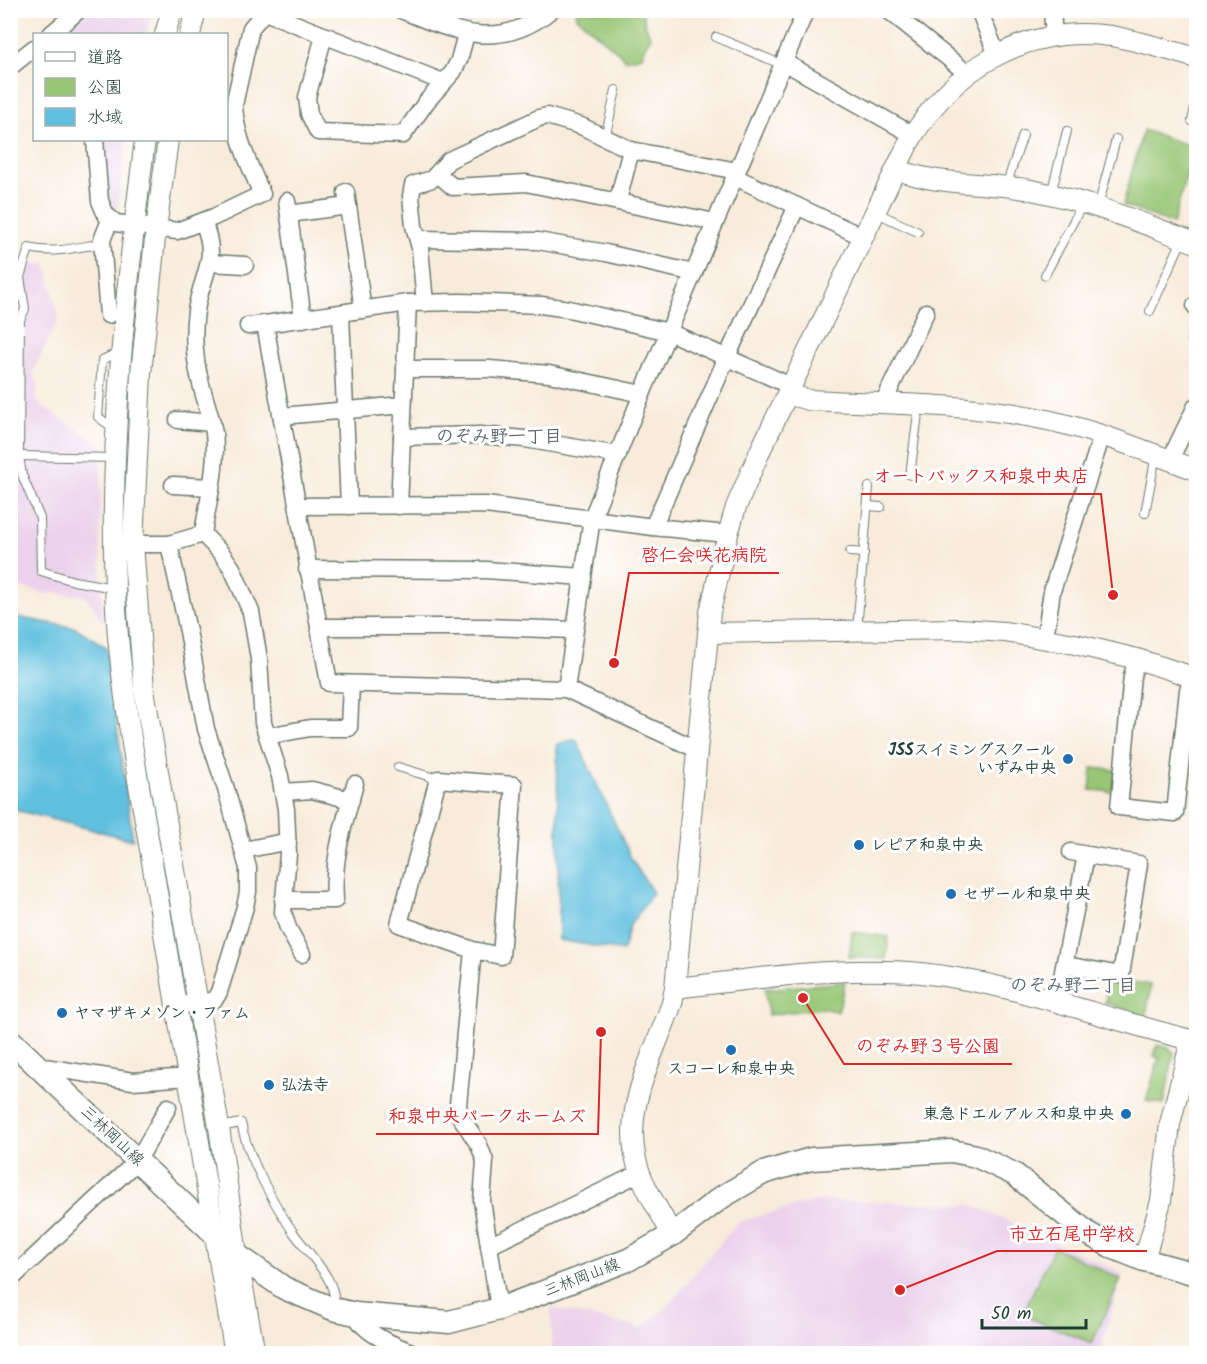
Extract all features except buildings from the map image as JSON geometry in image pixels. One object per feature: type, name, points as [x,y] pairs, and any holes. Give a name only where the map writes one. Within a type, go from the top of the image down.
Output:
[{"type":"main road","name":"三林岡山線","points":[[10,1040],[237,1255],[284,1288],[333,1309],[356,1314],[449,1322],[499,1309],[628,1260],[672,1235],[722,1197],[763,1173],[811,1159],[952,1151],[976,1156],[1014,1173],[1089,1234],[1114,1248],[1144,1260],[1197,1274]]},
{"type":"street","points":[[52,33],[79,10]]},
{"type":"street","points":[[165,33],[172,10]]},
{"type":"street","points":[[190,33],[196,10]]},
{"type":"street","points":[[401,10],[466,34],[492,35],[518,30],[540,20],[551,10]]},
{"type":"street","points":[[566,689],[592,518],[642,394],[806,10]]},
{"type":"street","points":[[888,10],[966,74]]},
{"type":"street","points":[[979,10],[997,55]]},
{"type":"street","points":[[1052,10],[1054,38]]},
{"type":"street","points":[[95,141],[100,201],[110,220],[156,230],[177,231],[203,222],[262,194],[252,173],[234,118],[234,105],[251,28],[265,11],[443,82]]},
{"type":"street","points":[[324,36],[307,97],[309,114],[318,132],[403,135],[427,101],[453,72],[466,34]]},
{"type":"street","points":[[672,1235],[640,1173],[634,1152],[632,1129],[634,1107],[672,1003],[675,988],[696,749],[714,591],[736,507],[789,390],[913,135],[930,110],[966,74],[997,55],[1032,42],[1066,36],[1109,36],[1197,58]]},
{"type":"street","points":[[10,68],[33,49]]},
{"type":"street","points":[[783,64],[913,135]]},
{"type":"street","points":[[399,506],[405,369],[416,303],[419,238],[414,226],[411,196],[413,184],[432,179],[449,160],[547,116],[581,126],[631,150],[736,174],[863,237]]},
{"type":"street","points":[[145,141],[134,224],[115,458],[144,690],[219,1127],[237,1255],[255,1353]]},
{"type":"street","points":[[168,141],[156,230],[124,544],[115,588],[124,693],[175,1006],[236,1353]]},
{"type":"street","points":[[618,200],[631,150]]},
{"type":"street","points":[[896,169],[926,179],[1006,186],[1051,194],[1091,205],[1190,240]]},
{"type":"street","points":[[438,174],[453,187],[526,183],[618,200],[715,222]]},
{"type":"street","points":[[303,319],[288,207],[347,199],[363,310]]},
{"type":"street","points":[[653,527],[727,357],[797,206]]},
{"type":"street","points":[[108,315],[102,240],[110,220]]},
{"type":"street","points":[[202,534],[215,455],[212,423],[196,363],[194,331],[196,310],[210,263],[210,243],[203,222]]},
{"type":"street","points":[[419,238],[538,241],[606,253],[694,273]]},
{"type":"street","points":[[210,263],[245,264]]},
{"type":"street","points":[[696,749],[566,689],[329,683],[307,569],[282,416],[257,325],[416,303],[541,305],[669,332],[727,357],[809,400],[975,409],[1033,417],[1102,435],[1197,470]]},
{"type":"street","points":[[887,404],[889,390],[906,339],[926,312]]},
{"type":"street","points":[[340,314],[349,506]]},
{"type":"street","points":[[405,369],[490,369],[549,374],[642,394]]},
{"type":"street","points":[[1163,458],[1193,401]]},
{"type":"street","points":[[282,416],[403,405]]},
{"type":"street","points":[[178,420],[212,423]]},
{"type":"street","points":[[402,437],[480,435],[618,455]]},
{"type":"street","points":[[1045,638],[1052,591],[1102,435]]},
{"type":"street","points":[[173,485],[211,487]]},
{"type":"street","points":[[298,506],[486,505],[653,527],[728,534]]},
{"type":"street","points":[[124,544],[169,544],[202,534]]},
{"type":"street","points":[[202,534],[232,568],[251,612],[259,659],[261,703],[286,809],[288,843],[283,912],[288,928],[302,954]]},
{"type":"street","points":[[169,544],[206,729],[248,868],[248,892],[219,992],[215,999],[175,1006]]},
{"type":"street","points":[[307,569],[486,570],[583,577]]},
{"type":"street","points":[[320,627],[484,627],[574,630]]},
{"type":"street","points":[[709,633],[959,629],[1045,638],[1137,659],[1194,677],[1188,690],[1175,813],[1119,807],[1132,676],[1137,659]]},
{"type":"street","points":[[267,736],[310,728],[350,728],[351,684]]},
{"type":"street","points":[[438,779],[514,785],[501,956],[473,950],[399,924],[438,779]]},
{"type":"street","points":[[283,792],[312,790],[353,792],[335,856],[333,883],[335,900],[283,900]]},
{"type":"street","points":[[244,850],[288,843]]},
{"type":"street","points":[[1057,1002],[1066,965],[1078,853],[1139,864],[1121,975],[1066,965]]},
{"type":"street","points":[[473,950],[458,1105],[460,1116],[483,1152],[485,1161],[482,1201],[499,1309]]},
{"type":"street","points":[[675,988],[829,971],[920,973],[981,982],[1194,1041],[1170,1124],[1161,1201],[1144,1260]]},
{"type":"street","points":[[38,1065],[133,1081],[189,1077]]},
{"type":"street","points":[[10,1281],[138,1160],[168,1107]]},
{"type":"street","points":[[489,1246],[640,1173]]},
{"type":"street","points":[[356,1314],[358,1321],[365,1329],[416,1353]]},
{"type":"lane","points":[[716,37],[783,64]]},
{"type":"lane","points":[[605,138],[616,90]]},
{"type":"lane","points":[[1192,121],[1197,104]]},
{"type":"lane","points":[[1051,194],[1067,131]]},
{"type":"lane","points":[[1006,186],[1023,135]]},
{"type":"lane","points":[[1044,275],[1091,205],[1116,139]]},
{"type":"lane","points":[[875,212],[918,232]]},
{"type":"lane","points":[[102,240],[98,244],[60,251],[44,252],[28,248],[20,277],[25,309],[20,320],[20,456],[22,475],[40,518],[41,571],[74,582],[115,588]]},
{"type":"lane","points":[[1150,311],[1190,240]]},
{"type":"lane","points":[[910,475],[919,406]]},
{"type":"lane","points":[[20,456],[115,458]]},
{"type":"lane","points":[[1145,513],[1163,458]]},
{"type":"lane","points":[[857,630],[869,487]]},
{"type":"lane","points":[[868,506],[881,507]]},
{"type":"lane","points":[[850,552],[864,553]]},
{"type":"lane","points":[[398,767],[438,779]]},
{"type":"lane","points":[[219,1127],[241,1122],[254,1159],[278,1206],[292,1231],[327,1278],[335,1299],[333,1309]]},
{"type":"shaded area","points":[[90,11],[152,11],[146,33],[77,33],[75,26],[77,20]]},
{"type":"shaded area","points":[[100,141],[126,141],[118,208],[112,208],[106,196]]},
{"type":"shaded area","points":[[11,259],[47,265],[59,318],[32,373],[38,383],[36,397],[39,404],[101,445],[100,542],[103,624],[84,596],[46,594],[26,588],[11,587]]},
{"type":"shaded area","points":[[819,1200],[972,1205],[1123,1273],[1100,1353],[531,1354],[552,1349],[551,1308],[641,1328],[667,1307],[738,1222]]},
{"type":"green space","points":[[642,11],[651,37],[642,56],[625,60],[577,17],[576,12]]},
{"type":"green space","points":[[1143,130],[1194,147],[1173,224],[1123,205]]},
{"type":"green space","points":[[1092,768],[1116,770],[1114,792],[1090,790]]},
{"type":"green space","points":[[852,932],[889,937],[886,959],[849,957]]},
{"type":"green space","points":[[1108,978],[1151,985],[1146,1016],[1105,1003]]},
{"type":"green space","points":[[845,982],[838,1012],[823,1008],[768,1015],[765,989]]},
{"type":"green space","points":[[1157,1045],[1169,1048],[1174,1053],[1164,1104],[1146,1101],[1159,1058],[1154,1056]]},
{"type":"green space","points":[[1054,1247],[1121,1279],[1092,1343],[1022,1315]]},
{"type":"water","points":[[11,616],[76,628],[106,647],[133,840],[11,809]]},
{"type":"water","points":[[576,739],[632,860],[653,893],[630,925],[623,951],[559,940],[557,744]]},
{"type":"place","name":"オートバックス和泉中央店","points":[[1113,595]]},
{"type":"place","name":"啓仁会咲花病院","points":[[614,663]]},
{"type":"place","name":"JSSスイミングスクール いずみ中央","points":[[1068,759]]},
{"type":"place","name":"レピア和泉中央","points":[[859,845]]},
{"type":"place","name":"セザール和泉中央","points":[[951,894]]},
{"type":"place","name":"のぞみ野３号公園","points":[[803,998]]},
{"type":"place","name":"ヤマザキメゾン・ファム","points":[[62,1013]]},
{"type":"place","name":"和泉中央パークホームズ","points":[[601,1032]]},
{"type":"place","name":"スコーレ和泉中央","points":[[731,1050]]},
{"type":"place","name":"弘法寺","points":[[269,1085]]},
{"type":"place","name":"東急ドエルアルス和泉中央","points":[[1126,1114]]},
{"type":"place","name":"市立石尾中学校","points":[[900,1290]]},
{"type":"district","name":"のぞみ野一丁目","points":[[499,437]]},
{"type":"district","name":"のぞみ野二丁目","points":[[1073,986]]}]
